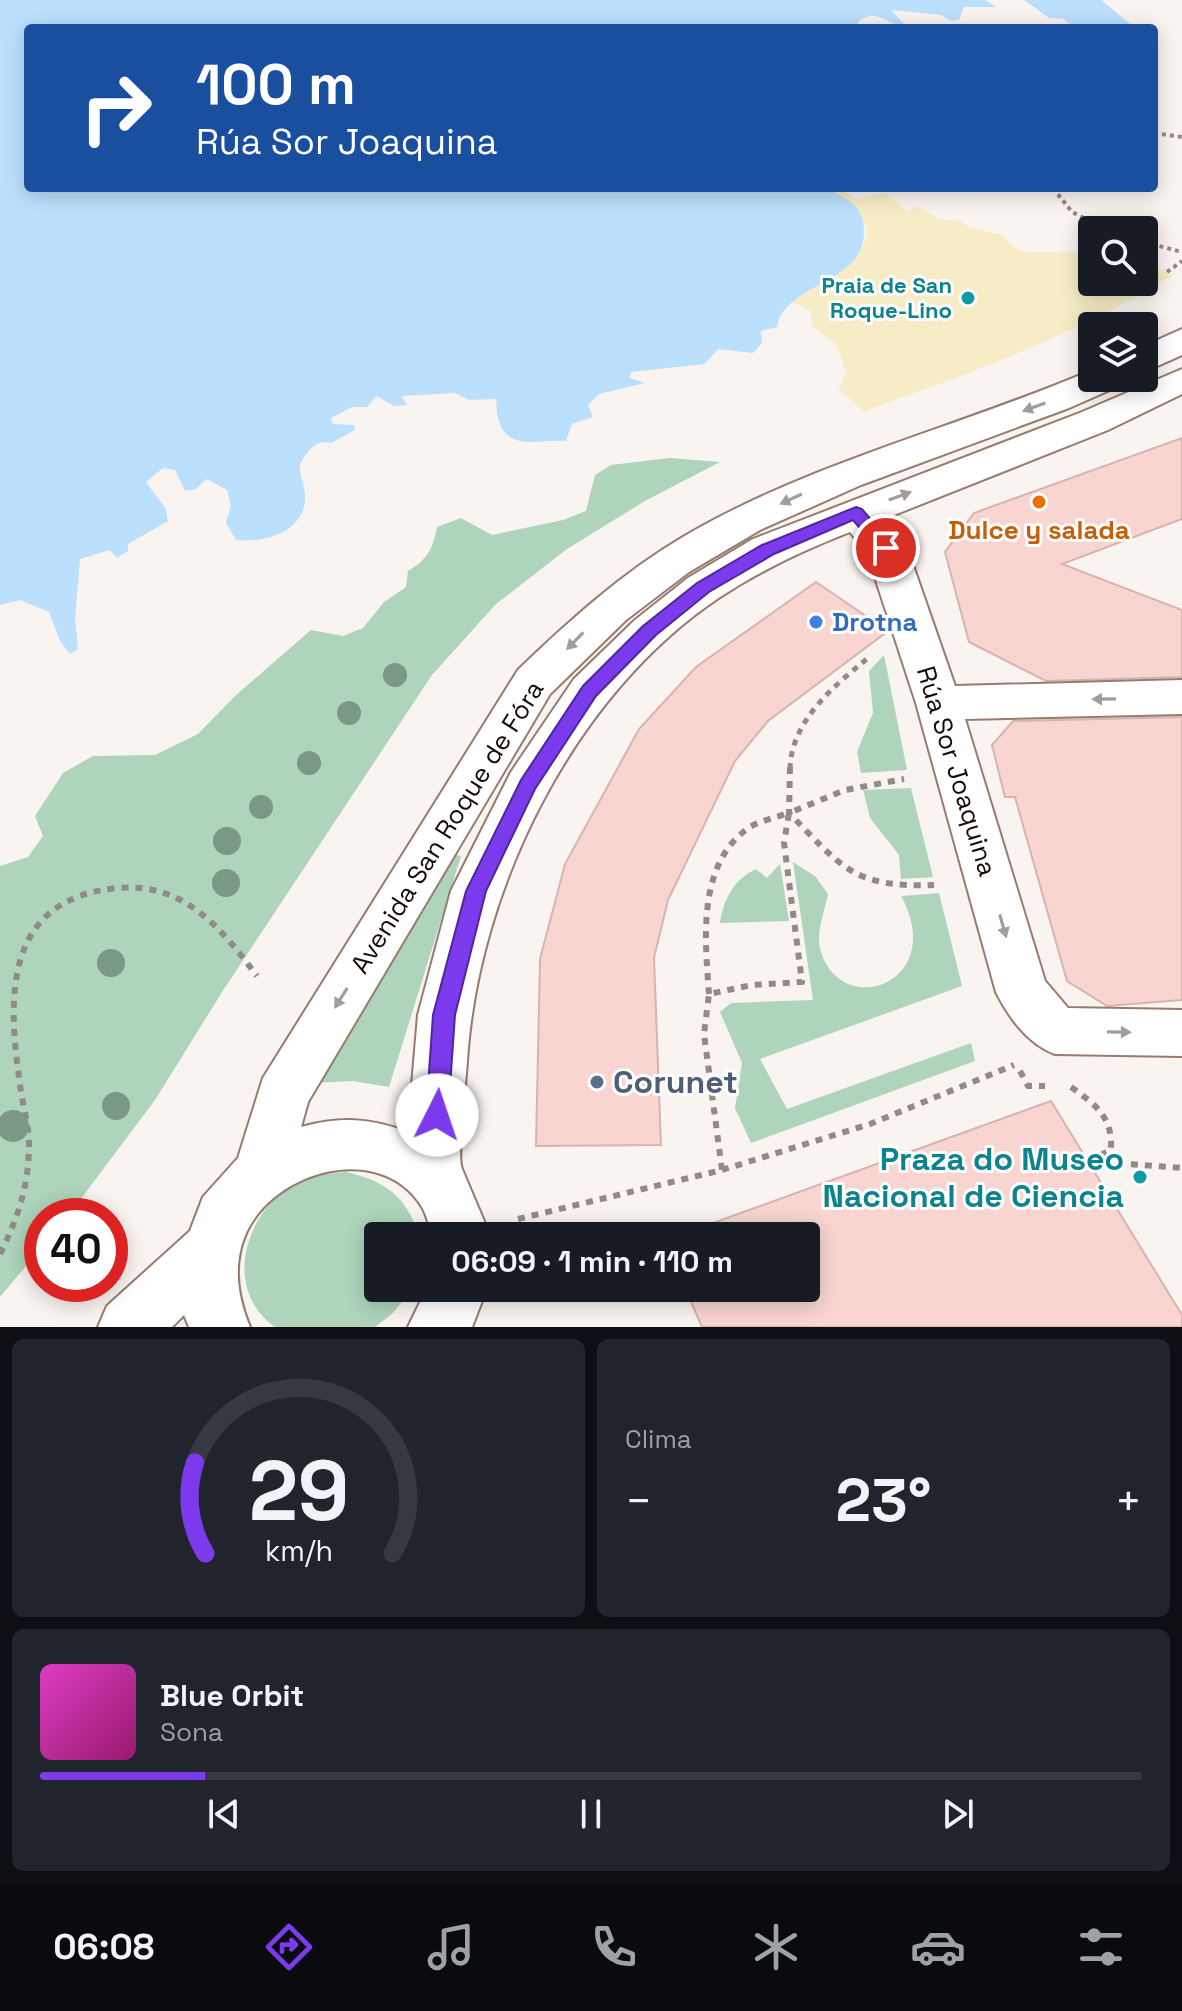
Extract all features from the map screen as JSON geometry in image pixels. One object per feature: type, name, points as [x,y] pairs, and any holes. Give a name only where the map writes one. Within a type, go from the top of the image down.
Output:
[{"type":"street","points":[[1158,353],[1182,340]]},
{"type":"street","name":"Avenida San Roque de Fóra","points":[[432,1175],[444,1015],[476,891],[528,785],[590,691],[650,631],[703,588],[768,549],[1095,421],[1182,380]]},
{"type":"street","name":"Avenida San Roque de Fóra","points":[[263,1170],[282,1095],[534,682],[591,625],[642,583],[740,523],[804,493],[1078,389]]},
{"type":"street","name":"Rúa Sor Joaquina","points":[[856,513],[886,548],[938,703],[1022,992],[1055,1031],[1182,1033]]},
{"type":"street","points":[[938,703],[1182,697]]},
{"type":"street","points":[[220,1327],[207,1284],[211,1250],[221,1220],[240,1192],[263,1170],[296,1151],[334,1142],[381,1147],[404,1155],[432,1175],[451,1202],[457,1222]]},
{"type":"street","points":[[128,1327],[211,1250]]},
{"type":"street","points":[[438,1327],[452,1302]]},
{"type":"path","points":[[1158,134],[1182,137]]},
{"type":"path","points":[[1056,192],[1072,212],[1080,216]]},
{"type":"path","points":[[1158,246],[1182,252]]},
{"type":"path","points":[[1167,272],[1182,261]]},
{"type":"path","points":[[709,994],[752,985],[802,982],[784,843],[789,813],[790,755],[819,699],[863,661],[913,626]]},
{"type":"path","points":[[722,1170],[704,1034],[709,994],[705,909],[721,860],[747,829],[789,813],[816,798],[858,784],[910,778]]},
{"type":"path","points":[[789,813],[851,875],[877,885],[937,885]]},
{"type":"path","points":[[0,1254],[26,1203],[29,1141],[19,1080],[15,1025],[19,964],[33,928],[62,905],[99,890],[142,886],[182,897],[213,918],[257,976]]},
{"type":"path","points":[[517,1220],[722,1170],[850,1133],[1016,1064],[1028,1086],[1053,1086]]},
{"type":"path","points":[[1063,1086],[1074,1087],[1094,1104],[1112,1130],[1111,1150],[1088,1161],[1182,1168]]},
{"type":"green space","points":[[670,458],[720,462],[645,501],[567,549],[496,604],[432,675],[224,989],[155,1100],[82,1198],[24,1198],[24,1268],[0,1297],[0,866],[28,857],[43,836],[35,816],[63,773],[93,756],[155,755],[198,734],[235,696],[311,630],[343,636],[363,628],[384,602],[406,587],[408,571],[428,553],[437,527],[461,518],[492,535],[563,520],[586,511],[595,475],[611,465]]},
{"type":"green space","points":[[884,655],[907,770],[861,773],[857,752],[873,713],[869,671]]},
{"type":"green space","points":[[911,788],[933,877],[901,879],[899,855],[870,818],[863,790]]},
{"type":"green space","points":[[449,853],[461,856],[389,1087],[353,1081],[313,1083]]},
{"type":"green space","points":[[793,862],[815,876],[828,894],[820,929],[820,949],[831,971],[848,984],[867,987],[886,982],[902,970],[911,951],[912,926],[901,896],[939,893],[962,986],[760,1059],[787,1109],[971,1043],[975,1061],[751,1143],[735,1108],[742,1063],[720,1012],[731,1003],[813,1000]]},
{"type":"green space","points":[[780,864],[789,921],[720,923],[727,898],[741,879],[756,869],[767,878]]},
{"type":"green space","points":[[346,1172],[373,1180],[401,1201],[414,1222],[364,1222],[364,1302],[402,1302],[375,1327],[275,1327],[259,1312],[249,1295],[245,1257],[259,1219],[286,1189],[323,1175]]},
{"type":"sand","name":"Praia de San Roque-Lino","points":[[832,192],[846,192],[857,199],[885,193],[908,212],[917,206],[940,219],[960,221],[969,227],[1002,235],[1013,247],[1026,252],[1078,253],[1078,296],[1137,296],[1107,312],[1078,312],[1078,326],[983,367],[864,411],[839,389],[846,373],[837,345],[812,326],[810,310],[792,302],[844,268],[864,243],[866,233],[860,214],[844,198]]},
{"type":"sand","name":"Praia de San Roque-Lino","points":[[1158,269],[1174,275],[1158,284]]},
{"type":"water","points":[[0,0],[985,0],[997,7],[964,7],[959,20],[950,21],[941,15],[891,10],[904,24],[870,16],[859,24],[24,24],[24,192],[833,192],[857,209],[864,230],[861,248],[853,262],[795,300],[783,312],[777,327],[761,331],[762,343],[753,353],[718,349],[705,364],[631,372],[630,378],[645,383],[599,394],[588,405],[593,417],[572,424],[566,441],[523,442],[514,439],[500,425],[496,399],[469,400],[455,393],[402,396],[407,405],[394,406],[377,396],[367,407],[352,407],[331,418],[333,424],[354,425],[355,430],[331,443],[316,444],[309,451],[300,464],[304,507],[292,526],[271,537],[236,540],[226,523],[231,505],[227,490],[207,479],[196,489],[185,491],[175,470],[163,468],[146,482],[166,509],[168,521],[128,544],[128,551],[117,558],[110,550],[80,559],[75,619],[78,649],[70,654],[60,641],[49,612],[20,600],[0,605]]},
{"type":"water","points":[[1024,0],[1101,0],[1130,24],[1070,24],[1063,19],[1049,18]]},
{"type":"building","points":[[1182,438],[1182,519],[1062,564],[1182,610],[1182,677],[1046,681],[969,642],[945,552],[974,513]]},
{"type":"building","points":[[816,582],[888,631],[768,721],[735,761],[668,900],[654,958],[661,1145],[536,1146],[540,959],[565,864],[639,729],[696,667]]},
{"type":"building","points":[[1182,717],[1182,1000],[1107,1006],[1067,981],[1015,797],[1005,797],[992,745],[1013,721]]},
{"type":"building","points":[[1051,1101],[1182,1315],[1182,1327],[702,1327],[691,1302],[820,1302],[820,1222],[716,1222]]},
{"type":"place","name":"Praia de San Roque-Lino","points":[[968,298]]},
{"type":"place","name":"Dulce y salada","points":[[1039,502]]},
{"type":"place","name":"Drotna","points":[[816,622]]},
{"type":"place","name":"Corunet","points":[[597,1082]]},
{"type":"place","name":"Praza do Museo Nacional de Ciencia","points":[[1140,1177]]},
{"type":"route","points":[[437,1115],[444,1015],[476,891],[528,785],[590,691],[650,631],[703,588],[768,549],[856,513],[886,548]]}]
